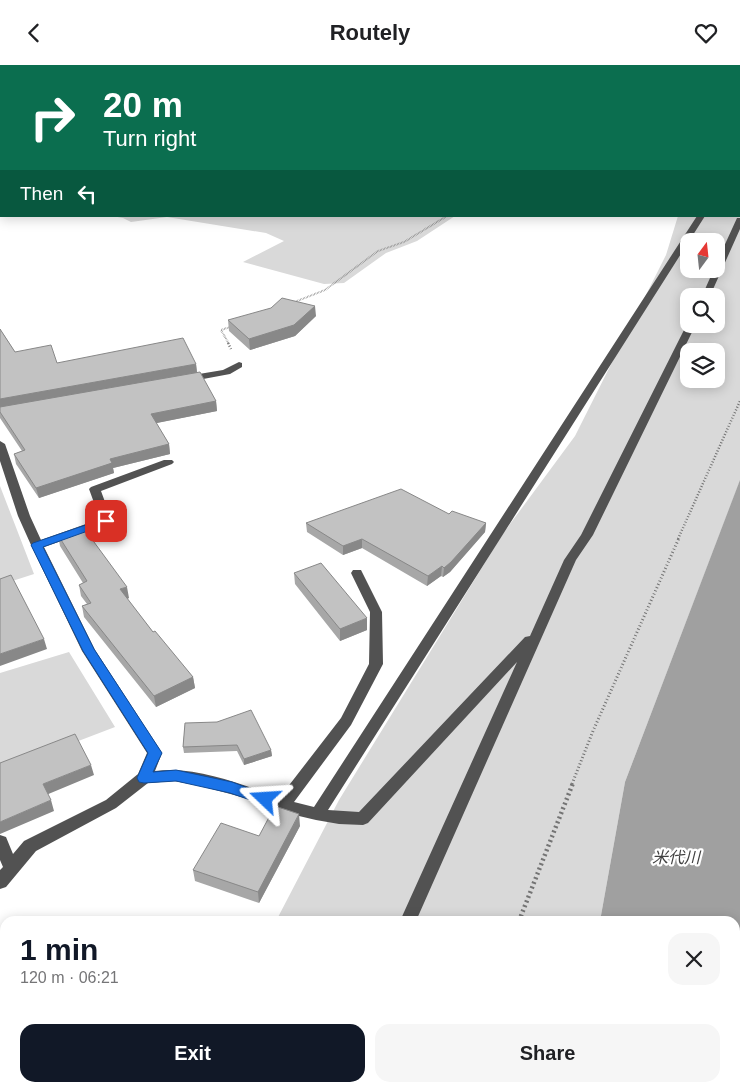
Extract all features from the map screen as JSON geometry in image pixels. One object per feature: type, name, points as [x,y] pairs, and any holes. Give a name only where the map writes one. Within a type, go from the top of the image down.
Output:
[{"type":"street","points":[[318,813],[700,217]]},
{"type":"street","points":[[710,288],[740,220]]},
{"type":"street","points":[[410,916],[570,560],[587,535],[688,333]]},
{"type":"street","points":[[177,381],[226,372],[239,365]]},
{"type":"street","points":[[0,444],[24,516],[89,651],[155,753],[144,778],[111,804],[30,846],[0,882]]},
{"type":"street","points":[[37,545],[106,521],[95,489],[168,462]]},
{"type":"street","points":[[282,806],[346,721],[376,664],[376,612],[357,573]]},
{"type":"street","points":[[144,778],[176,775],[232,787],[282,806],[363,819],[537,632]]},
{"type":"street","points":[[0,842],[12,869]]},
{"type":"path","points":[[290,303],[325,290],[378,251],[404,242],[445,217]]},
{"type":"path","points":[[238,323],[221,330],[239,365]]},
{"type":"path","points":[[521,916],[593,731],[740,401]]},
{"type":"shaded area","points":[[118,217],[167,217],[131,222]]},
{"type":"shaded area","points":[[167,217],[453,217],[417,241],[386,253],[344,283],[324,284],[243,262],[284,241],[266,233]]},
{"type":"shaded area","points":[[678,217],[740,217],[740,481],[625,782],[601,916],[279,916],[339,800],[502,535],[575,436],[666,255]]},
{"type":"shaded area","points":[[0,486],[34,574],[0,585]]},
{"type":"shaded area","points":[[69,652],[115,727],[0,771],[0,673]]},
{"type":"water","name":"米代川","points":[[740,480],[740,916],[601,916],[625,782]]},
{"type":"building","points":[[282,298],[315,306],[294,325],[249,339],[228,320],[271,308]]},
{"type":"building","points":[[0,329],[15,352],[51,345],[57,363],[183,338],[196,364],[0,399]]},
{"type":"building","points":[[200,372],[216,401],[151,414],[169,444],[110,459],[112,463],[36,488],[14,454],[25,450],[0,412],[0,407]]},
{"type":"building","points":[[401,489],[449,514],[452,511],[486,523],[451,562],[428,576],[362,539],[343,546],[306,523]]},
{"type":"building","points":[[83,527],[127,587],[120,589],[153,632],[155,631],[193,677],[154,696],[82,606],[91,603],[79,585],[87,581],[58,535]]},
{"type":"building","points":[[321,563],[367,618],[340,629],[294,573]]},
{"type":"building","points":[[11,575],[44,639],[0,654],[0,579]]},
{"type":"building","points":[[251,710],[271,750],[244,759],[237,745],[183,747],[185,723],[217,722]]},
{"type":"building","points":[[75,734],[91,765],[43,784],[51,800],[0,822],[0,763]]},
{"type":"building","points":[[275,806],[299,814],[258,892],[193,870],[221,823],[259,836]]},
{"type":"route","points":[[106,521],[37,545],[89,651],[155,753],[144,778],[176,775],[232,787],[265,799]]}]
